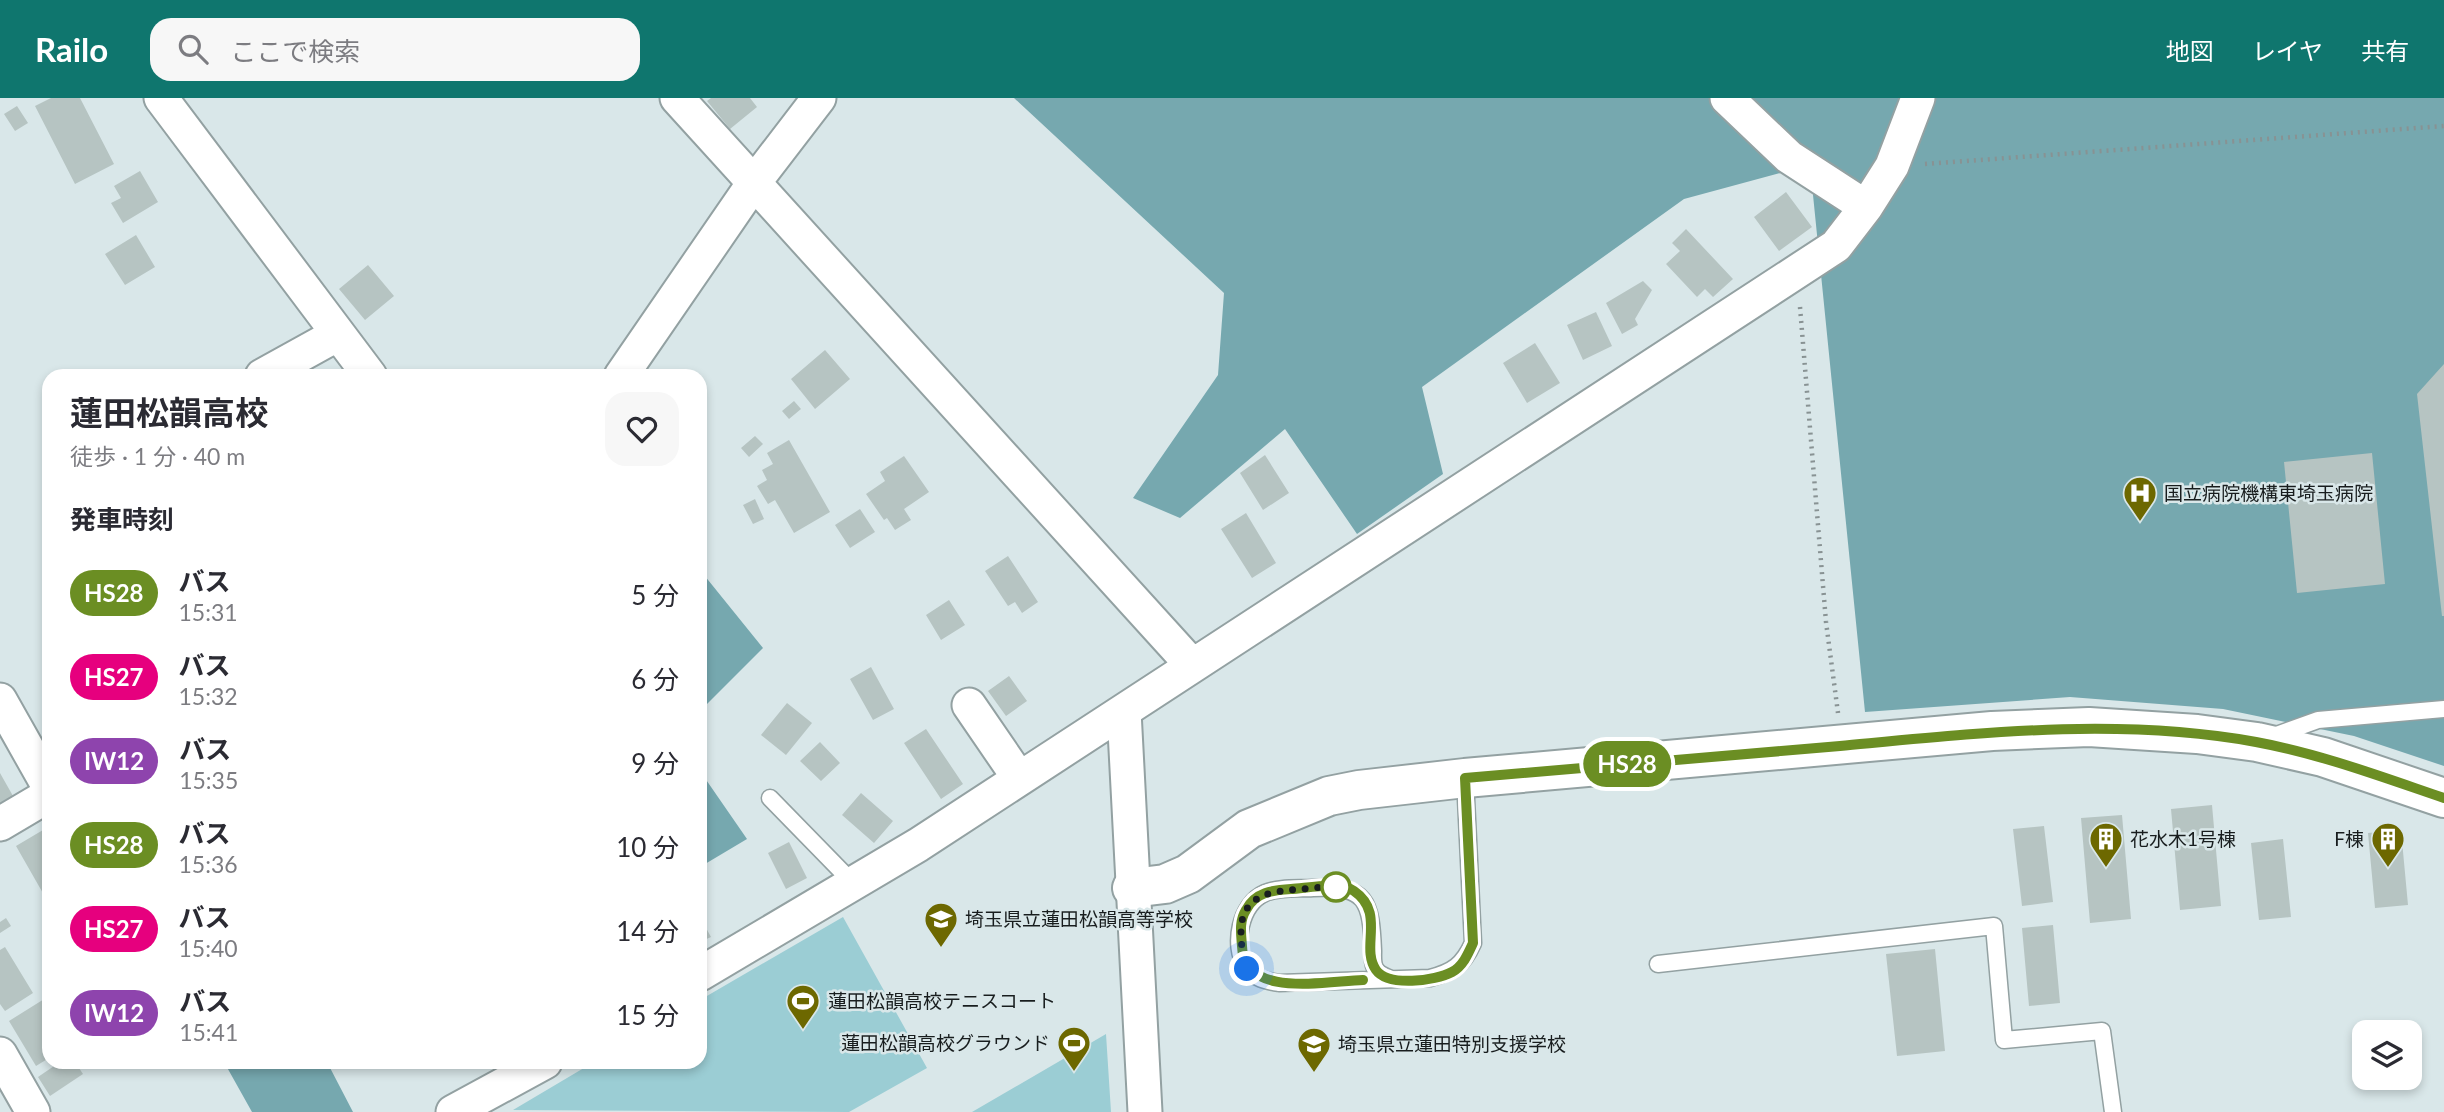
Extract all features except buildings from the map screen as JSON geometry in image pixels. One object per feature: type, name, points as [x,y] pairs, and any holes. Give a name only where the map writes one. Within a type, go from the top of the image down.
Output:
[{"type":"street","points":[[161,98],[365,369]]},
{"type":"street","points":[[677,98],[1192,665]]},
{"type":"street","points":[[626,369],[753,184],[818,98]]},
{"type":"street","points":[[1727,98],[1790,157],[1866,207]]},
{"type":"street","points":[[707,970],[854,884],[1124,711],[1836,246],[1866,207],[1892,166],[1918,98]]},
{"type":"street","points":[[275,369],[338,334]]},
{"type":"street","points":[[0,700],[42,775]]},
{"type":"street","points":[[969,705],[1019,778]]},
{"type":"street","points":[[1124,711],[1145,1112]]},
{"type":"street","points":[[1132,888],[1166,884],[1188,874],[1249,829],[1329,796],[1465,778],[1992,732],[2090,727],[2197,734],[2256,742],[2323,757],[2444,798]]},
{"type":"street","points":[[0,824],[42,799]]},
{"type":"street","points":[[0,1054],[33,1112]]},
{"type":"street","points":[[453,1112],[532,1069]]},
{"type":"lane","points":[[2256,742],[2318,720],[2444,709]]},
{"type":"lane","points":[[1391,979],[1377,972],[1373,964],[1371,915],[1366,903],[1353,889],[1338,887],[1272,890],[1257,897],[1247,907],[1241,919],[1242,957],[1247,969],[1260,979],[1279,983],[1430,978],[1451,972],[1466,960],[1473,943],[1465,778]]},
{"type":"lane","points":[[770,798],[854,884]]},
{"type":"lane","points":[[1658,964],[1994,926],[2004,1040],[2102,1031],[2113,1112]]},
{"type":"path","points":[[1892,166],[2444,126]]},
{"type":"path","points":[[1797,270],[1826,622],[1842,745]]},
{"type":"shaded area","points":[[1014,98],[2444,98],[2444,766],[2354,736],[2223,709],[2070,697],[1865,712],[1810,165],[1684,199],[1422,387],[1443,474],[1357,534],[1285,429],[1180,518],[1133,498],[1218,375],[1224,293]]},
{"type":"shaded area","points":[[707,579],[763,648],[707,704]]},
{"type":"shaded area","points":[[707,781],[747,839],[707,863]]},
{"type":"shaded area","name":"蓮田松韻高校テニスコート","points":[[843,917],[927,1068],[849,1112],[513,1110],[582,1069],[707,1069],[707,996]]},
{"type":"shaded area","name":"蓮田松韻高校グラウンド","points":[[1106,1034],[1111,1112],[972,1112]]},
{"type":"shaded area","points":[[228,1069],[331,1069],[353,1112],[252,1112]]},
{"type":"bus line","name":"HS28","points":[[1363,980],[1279,983],[1260,979],[1247,969],[1242,957],[1241,919],[1247,907],[1257,897],[1272,890],[1338,887],[1353,889],[1366,903],[1371,915],[1373,964],[1377,972],[1391,979],[1430,978],[1451,972],[1466,960],[1473,943],[1465,778],[1992,732],[2090,727],[2145,729],[2256,742],[2323,757],[2444,798]]},
{"type":"place","name":"国立病院機構東埼玉病院","points":[[2140,523]]},
{"type":"place","name":"花水木1号棟","points":[[2106,869]]},
{"type":"place","name":"F棟","points":[[2388,869]]},
{"type":"place","name":"埼玉県立蓮田松韻高等学校","points":[[941,949]]},
{"type":"place","name":"蓮田松韻高校テニスコート","points":[[803,1031]]},
{"type":"place","name":"蓮田松韻高校グラウンド","points":[[1074,1073]]},
{"type":"place","name":"埼玉県立蓮田特別支援学校","points":[[1314,1074]]},
{"type":"route","points":[[1247,969],[1242,957],[1241,919],[1247,907],[1257,897],[1272,890],[1336,887]]}]
